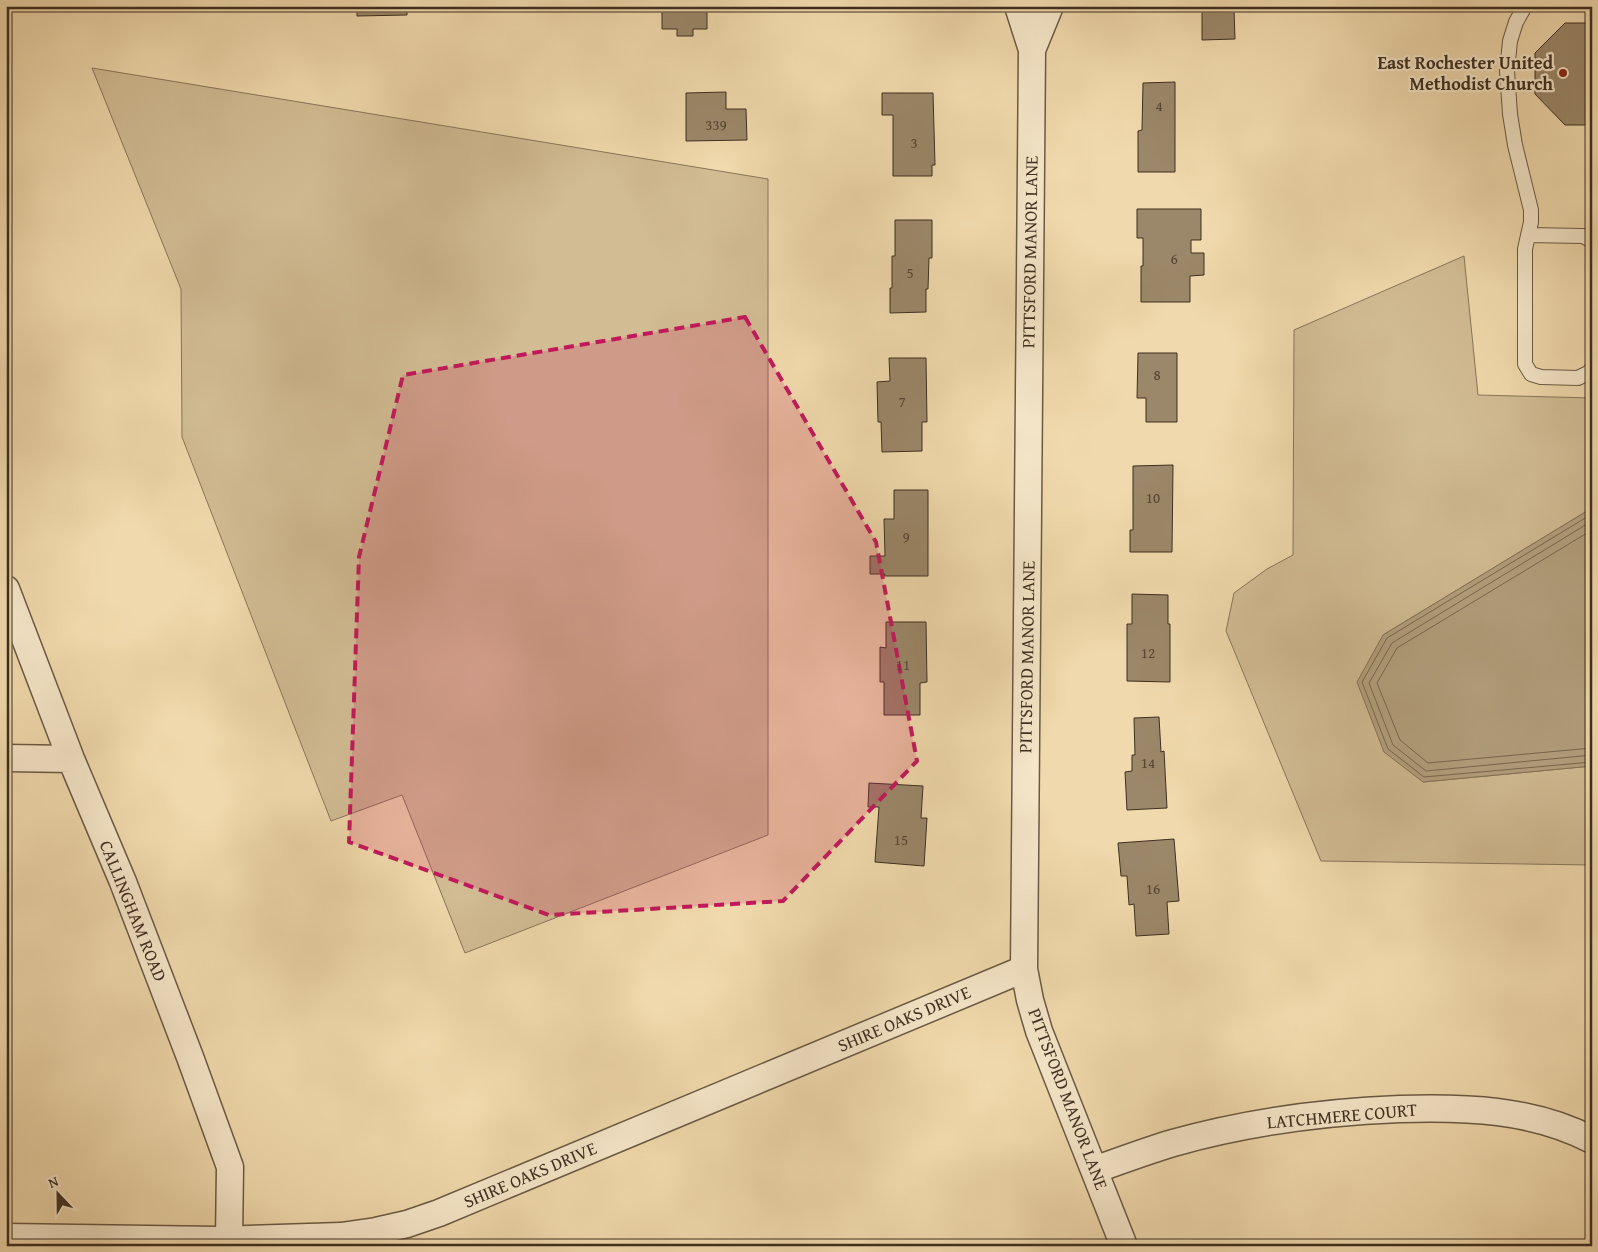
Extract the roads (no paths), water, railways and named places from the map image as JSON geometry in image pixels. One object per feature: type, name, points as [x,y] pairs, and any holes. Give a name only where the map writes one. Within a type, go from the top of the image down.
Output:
[{"type":"street","name":"PITTSFORD MANOR LANE","points":[[1018,6],[1032,50],[1024,970],[1039,1031],[1124,1246]]},
{"type":"street","name":"PITTSFORD MANOR LANE","points":[[1032,50],[1050,6]]},
{"type":"street","name":"CALLINGHAM ROAD","points":[[6,589],[71,759],[123,882],[230,1167],[222,1242]]},
{"type":"street","points":[[6,758],[71,759]]},
{"type":"street","name":"SHIRE OAKS DRIVE","points":[[6,1237],[222,1242],[340,1236],[408,1224],[1024,970]]},
{"type":"street","name":"LATCHMERE COURT","points":[[1094,1170],[1172,1143],[1239,1127],[1301,1116],[1369,1110],[1432,1108],[1487,1110],[1537,1118],[1592,1140]]},
{"type":"lane","points":[[1525,6],[1516,22],[1510,41],[1507,71],[1510,114],[1515,145],[1531,210],[1525,250],[1525,364],[1531,374],[1541,377],[1578,378],[1592,369]]},
{"type":"lane","points":[[1528,235],[1583,236],[1592,241]]},
{"type":"water","points":[[1592,508],[1592,766],[1423,782],[1384,752],[1357,682],[1383,635]]},
{"type":"place","name":"East Rochester United Methodist Church","points":[[1563,73]]}]
